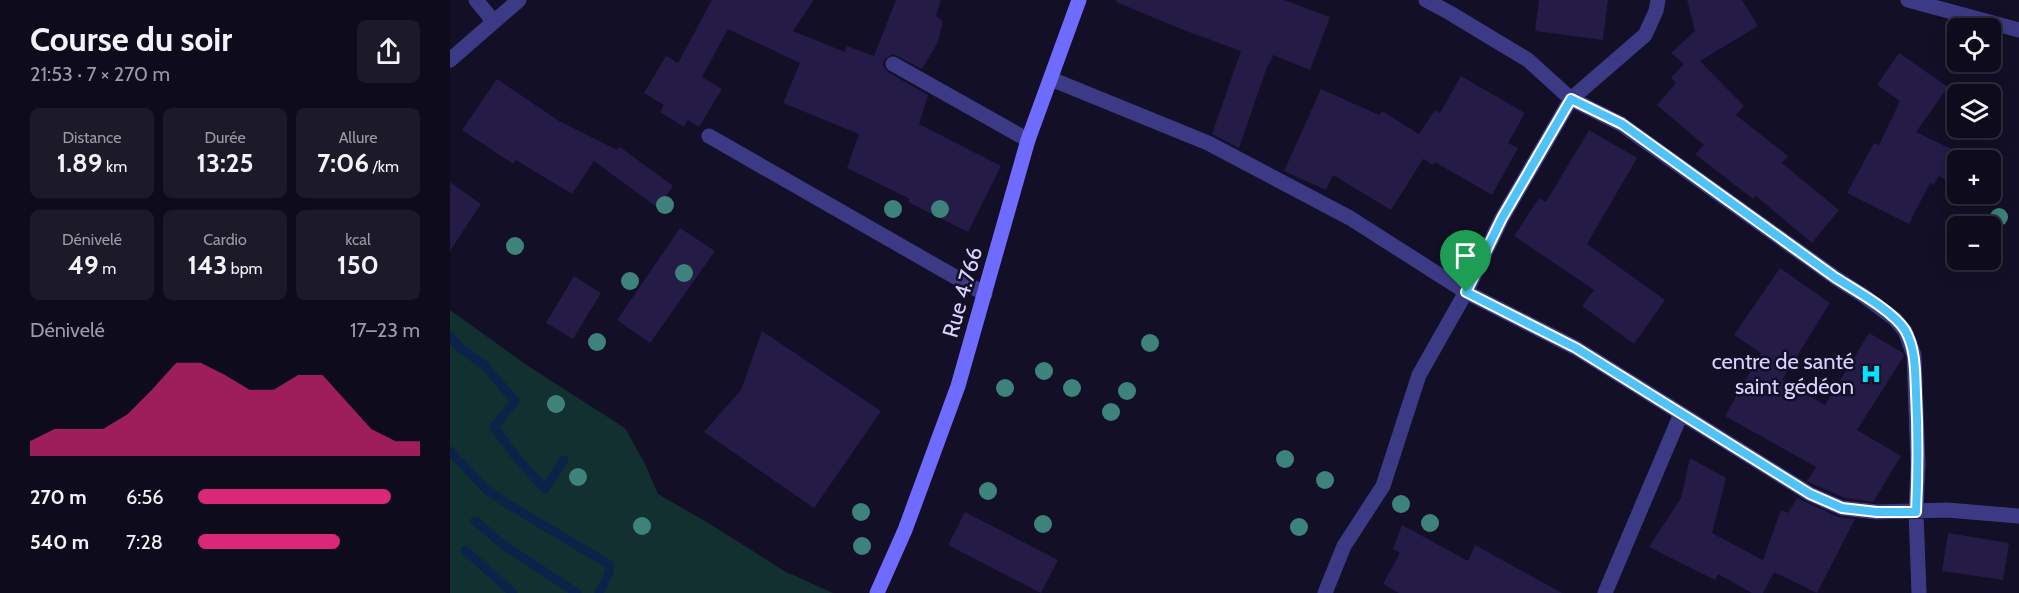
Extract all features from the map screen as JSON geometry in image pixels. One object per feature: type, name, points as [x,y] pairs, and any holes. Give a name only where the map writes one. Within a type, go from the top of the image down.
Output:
[{"type":"street","points":[[476,0],[494,22]]},
{"type":"street","points":[[450,60],[519,0]]},
{"type":"street","name":"Rue 4.766","points":[[878,593],[905,530],[958,386],[1028,140],[1079,0]]},
{"type":"street","points":[[1426,0],[1528,60],[1571,99],[1622,124],[1864,296],[1895,319],[1905,331],[1914,355],[1919,593]]},
{"type":"street","points":[[1325,593],[1344,546],[1383,486],[1419,375],[1466,292],[1502,218],[1571,99],[1645,35],[1656,11],[1658,0]]},
{"type":"street","points":[[1908,0],[2019,30]]},
{"type":"street","points":[[893,64],[1028,140]]},
{"type":"street","points":[[1051,79],[1218,148],[1350,218],[1466,292],[1576,348],[1810,494],[1842,508],[1877,512],[1947,510],[2019,516]]},
{"type":"street","points":[[709,136],[985,294]]},
{"type":"street","points":[[1605,593],[1681,414]]},
{"type":"green space","points":[[450,310],[528,366],[625,428],[658,494],[784,571],[833,593],[450,593]]},
{"type":"building","points":[[712,0],[814,0],[793,31],[845,52],[847,46],[874,56],[896,0],[941,0],[936,16],[943,21],[938,42],[922,69],[893,54],[885,59],[883,65],[888,72],[928,95],[919,124],[1001,166],[968,232],[908,202],[910,199],[847,168],[859,134],[783,103],[800,63],[728,29],[702,77],[722,89],[699,127],[688,120],[684,127],[660,112],[664,105],[644,93],[666,56],[678,63]]},
{"type":"building","points":[[1116,0],[1284,0],[1330,17],[1310,70],[1273,55],[1239,148],[1212,134],[1241,51],[1186,31],[1116,2]]},
{"type":"building","points":[[1539,0],[1608,0],[1603,40],[1535,31]]},
{"type":"building","points":[[1687,0],[1742,0],[1758,26],[1700,61],[1744,106],[1736,115],[1788,156],[1782,163],[1839,210],[1812,243],[1756,196],[1753,199],[1695,154],[1704,145],[1657,105],[1676,83],[1671,78],[1684,64],[1671,53],[1695,31]]},
{"type":"building","points":[[1899,53],[1947,86],[1916,132],[1954,150],[1947,150],[1947,180],[1939,176],[1934,185],[1930,183],[1909,224],[1847,193],[1874,143],[1879,145],[1900,101],[1877,85]]},
{"type":"building","points":[[1461,76],[1525,113],[1508,143],[1518,148],[1492,195],[1435,162],[1433,165],[1423,159],[1391,210],[1333,175],[1326,190],[1284,171],[1321,89],[1379,115],[1382,111],[1419,134],[1435,110],[1440,113]]},
{"type":"building","points":[[497,79],[559,121],[617,150],[620,147],[673,186],[658,208],[594,161],[572,194],[516,160],[513,164],[462,130]]},
{"type":"building","points":[[1589,130],[1637,158],[1587,244],[1665,300],[1634,344],[1582,306],[1594,290],[1514,236],[1539,198],[1546,202]]},
{"type":"building","points":[[450,182],[481,204],[450,251]]},
{"type":"building","points":[[680,228],[715,251],[650,343],[617,320]]},
{"type":"building","points":[[1780,268],[1830,303],[1782,380],[1825,405],[1869,333],[1903,353],[1904,356],[1857,430],[1901,456],[1873,502],[1845,498],[1807,481],[1816,467],[1725,416],[1761,353],[1734,335]]},
{"type":"building","points":[[574,276],[601,293],[573,339],[546,323]]},
{"type":"building","points":[[762,331],[881,411],[814,508],[704,432],[741,390]]},
{"type":"building","points":[[1690,458],[1726,478],[1712,533],[1763,560],[1781,510],[1788,513],[1797,498],[1838,517],[1855,519],[1817,593],[1774,572],[1763,593],[1752,593],[1718,574],[1715,580],[1649,547],[1681,498]]},
{"type":"building","points":[[965,512],[1058,560],[1041,593],[948,545]]},
{"type":"building","points":[[1402,525],[1468,561],[1475,545],[1562,593],[1399,593],[1383,584],[1400,553],[1393,549]]},
{"type":"building","points":[[1948,533],[2009,543],[2003,580],[1942,571]]},
{"type":"waterway","points":[[450,336],[459,347],[484,365],[515,401],[494,427],[517,458],[545,489],[564,460]]},
{"type":"waterway","points":[[450,451],[486,489],[610,565],[599,593]]},
{"type":"waterway","points":[[475,521],[505,546],[577,593]]},
{"type":"waterway","points":[[465,550],[513,593]]},
{"type":"place","name":"centre de santé saint gédéon","points":[[1871,374]]},
{"type":"route","points":[[1571,99],[1622,124],[1895,319],[1905,331],[1914,355],[1918,464],[1916,512],[1877,512],[1842,508],[1810,494],[1576,348],[1466,292],[1502,218],[1571,99]]}]
